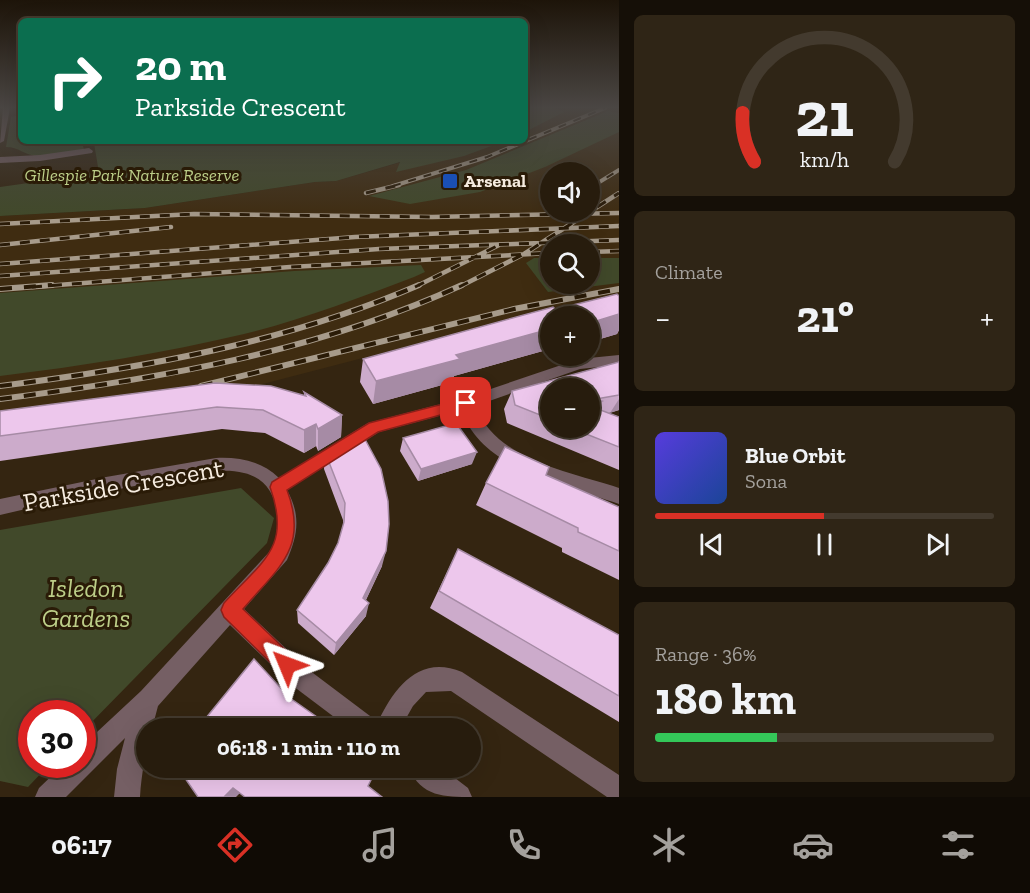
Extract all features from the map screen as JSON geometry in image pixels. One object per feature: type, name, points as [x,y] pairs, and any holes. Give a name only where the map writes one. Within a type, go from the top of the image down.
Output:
[{"type":"street","points":[[0,160],[40,158],[89,151]]},
{"type":"street","points":[[96,750],[149,699],[280,554],[288,531],[286,509],[278,487],[374,427],[466,403],[579,364],[619,360]]},
{"type":"street","points":[[466,403],[475,424],[487,438],[518,460],[619,495]]},
{"type":"street","name":"Parkside Crescent","points":[[0,507],[112,482],[223,464],[254,470],[278,487]]},
{"type":"street","points":[[230,610],[301,678],[354,718]]},
{"type":"street","points":[[393,718],[405,695],[420,682],[436,678],[454,680],[619,790]]},
{"type":"street","points":[[127,797],[129,769],[149,699]]},
{"type":"street","points":[[48,797],[68,778]]},
{"type":"street","points":[[434,778],[459,797]]},
{"type":"shaded area","points":[[470,145],[619,145],[619,301],[576,306],[540,306],[540,312],[255,386],[0,422],[0,216],[145,208],[315,182],[336,181],[433,153]]},
{"type":"green space","name":"Gillespie Park Nature Reserve","points":[[6,145],[83,146],[84,150],[37,156],[6,147]]},
{"type":"green space","name":"Gillespie Park Nature Reserve","points":[[94,145],[494,145],[464,156],[396,172],[400,162],[336,181],[315,182],[145,208],[0,216],[0,187],[99,173]]},
{"type":"green space","points":[[526,145],[591,145],[556,162],[540,162],[540,169],[480,192],[410,204],[369,196],[466,170]]},
{"type":"green space","points":[[534,258],[540,258],[540,281],[526,263]]},
{"type":"green space","points":[[600,258],[619,258],[619,283],[600,285]]},
{"type":"green space","points":[[421,265],[425,272],[414,277],[330,308],[266,328],[153,353],[0,376],[0,293],[294,271]]},
{"type":"green space","name":"Isledon Gardens","points":[[241,488],[274,518],[267,543],[96,718],[96,700],[18,700],[18,778],[37,778],[28,787],[0,781],[0,530]]},
{"type":"building","points":[[617,294],[619,296],[619,314],[600,320],[600,306],[569,306]]},
{"type":"building","points":[[540,311],[540,332],[456,355],[460,359],[376,381],[363,359]]},
{"type":"building","points":[[619,362],[619,395],[600,398],[600,378],[560,378]]},
{"type":"building","points":[[215,383],[271,386],[306,396],[304,392],[342,415],[318,429],[316,424],[304,430],[263,410],[217,407],[0,436],[0,411]]},
{"type":"building","points":[[540,383],[540,415],[515,405],[512,391]]},
{"type":"building","points":[[600,410],[619,417],[619,447],[596,438],[600,438]]},
{"type":"building","points":[[456,423],[477,452],[421,469],[403,438]]},
{"type":"building","points":[[360,430],[381,469],[388,501],[389,524],[386,551],[363,598],[369,603],[336,643],[297,610],[328,563],[338,543],[344,522],[345,503],[325,452]]},
{"type":"building","points":[[505,447],[549,467],[546,475],[619,507],[619,551],[578,532],[578,528],[486,483]]},
{"type":"building","points":[[458,549],[619,635],[619,696],[439,591]]},
{"type":"building","points":[[254,659],[290,698],[318,718],[206,718]]},
{"type":"building","points":[[185,778],[372,778],[368,786],[382,797],[245,797],[233,788],[224,797],[198,797]]},
{"type":"railway","points":[[393,186],[487,157],[515,145]]},
{"type":"railway","points":[[600,182],[619,170]]},
{"type":"railway","points":[[366,193],[399,185]]},
{"type":"railway","points":[[600,205],[619,193]]},
{"type":"railway","points":[[600,213],[619,213]]},
{"type":"railway","points":[[0,224],[194,214],[432,217],[540,215]]},
{"type":"railway","points":[[564,228],[574,222]]},
{"type":"railway","points":[[564,228],[619,226]]},
{"type":"railway","points":[[0,245],[171,227]]},
{"type":"railway","points":[[0,264],[355,237],[564,228]]},
{"type":"railway","points":[[555,234],[564,228]]},
{"type":"railway","points":[[600,241],[619,240]]},
{"type":"railway","points":[[0,276],[379,249],[540,243]]},
{"type":"railway","points":[[523,254],[540,244]]},
{"type":"railway","points":[[475,257],[499,245]]},
{"type":"railway","points":[[600,252],[619,251]]},
{"type":"railway","points":[[459,287],[523,254]]},
{"type":"railway","points":[[475,257],[523,254]]},
{"type":"railway","points":[[523,254],[540,254]]},
{"type":"railway","points":[[32,287],[290,267],[475,257]]},
{"type":"railway","points":[[419,285],[475,257]]},
{"type":"railway","points":[[0,289],[52,285]]},
{"type":"railway","points":[[0,386],[107,371],[265,338],[317,323],[419,285]]},
{"type":"railway","points":[[415,287],[419,285]]},
{"type":"railway","points":[[0,399],[118,382],[236,360],[351,328],[462,285]]},
{"type":"railway","points":[[201,386],[514,309],[619,289]]},
{"type":"place","name":"Arsenal","points":[[450,181]]},
{"type":"route","points":[[287,665],[230,610],[280,554],[288,531],[286,509],[278,487],[341,445],[374,427],[466,403]]}]
